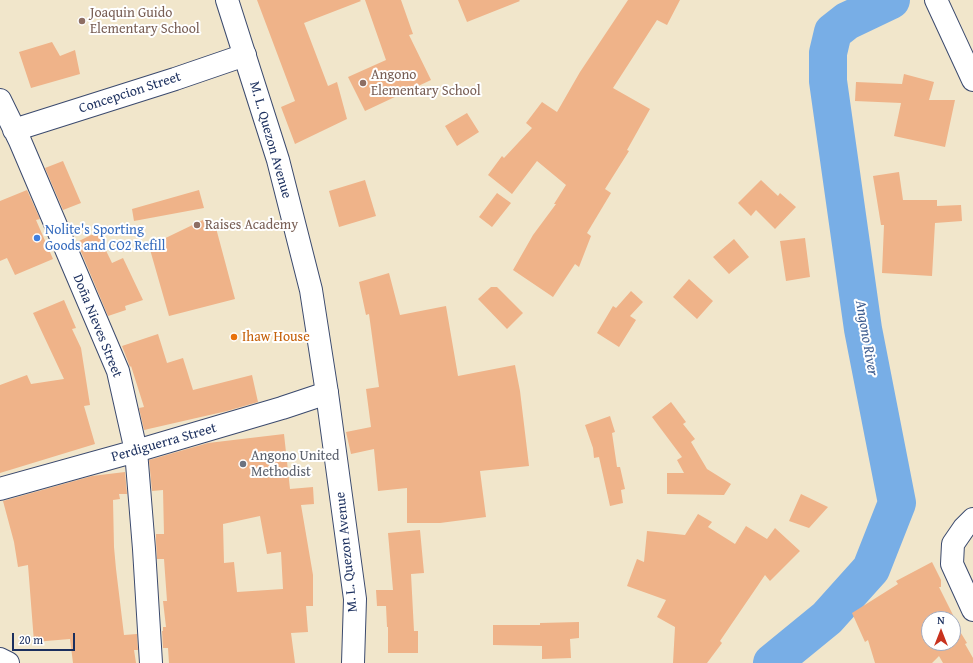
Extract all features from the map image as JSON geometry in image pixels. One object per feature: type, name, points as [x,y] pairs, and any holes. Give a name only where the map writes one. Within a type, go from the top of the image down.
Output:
[{"type":"street","name":"M. L. Quezon Avenue","points":[[227,0],[278,160],[311,290],[327,393],[355,599],[353,663]]},
{"type":"street","points":[[936,0],[973,80]]},
{"type":"street","name":"Concepcion Street","points":[[17,135],[175,79],[247,60]]},
{"type":"street","name":"Doña Nieves Street","points":[[0,100],[17,135],[118,372],[136,451],[151,663]]},
{"type":"street","name":"Perdiguerra Street","points":[[0,489],[136,451],[282,408],[327,393]]},
{"type":"street","points":[[973,519],[964,528],[953,544],[952,564],[973,610]]},
{"type":"street","points":[[0,659],[8,663]]},
{"type":"building","points":[[257,0],[361,1],[304,23],[328,86],[337,82],[347,119],[295,144],[281,107],[295,101]]},
{"type":"building","points":[[365,0],[401,0],[413,34],[409,35],[431,80],[365,111],[348,77],[386,60]]},
{"type":"building","points":[[458,0],[519,0],[520,1],[467,22]]},
{"type":"building","points":[[628,0],[680,0],[667,25],[657,20],[613,88],[650,109],[627,150],[629,151],[605,189],[611,193],[587,233],[591,236],[579,267],[575,264],[553,297],[513,270],[533,235],[556,204],[554,204],[566,185],[537,161],[512,194],[488,175],[502,156],[504,158],[532,128],[526,123],[542,102],[557,112],[580,72]]},
{"type":"building","points":[[52,42],[60,56],[75,50],[80,74],[31,88],[19,52]]},
{"type":"building","points":[[904,74],[934,82],[929,100],[955,100],[945,147],[894,136],[901,103],[855,101],[856,82],[902,84]]},
{"type":"building","points":[[467,113],[479,132],[457,146],[445,126]]},
{"type":"building","points":[[63,161],[81,203],[63,210],[45,168]]},
{"type":"building","points":[[899,172],[903,200],[937,200],[937,206],[961,205],[962,221],[935,223],[932,276],[882,273],[884,225],[881,225],[873,176]]},
{"type":"building","points":[[365,180],[376,216],[339,227],[329,191]]},
{"type":"building","points":[[761,180],[778,196],[780,193],[796,207],[775,229],[756,210],[751,216],[738,203]]},
{"type":"building","points":[[27,190],[40,219],[36,220],[53,259],[15,275],[7,258],[0,261],[0,201]]},
{"type":"building","points":[[199,190],[204,208],[134,221],[132,209]]},
{"type":"building","points":[[497,193],[511,203],[492,227],[479,217]]},
{"type":"building","points":[[207,218],[210,229],[216,228],[235,299],[169,316],[149,246]]},
{"type":"building","points":[[97,232],[112,263],[123,258],[143,300],[125,306],[126,310],[108,316],[77,242]]},
{"type":"building","points":[[805,238],[810,277],[786,281],[780,241]]},
{"type":"building","points":[[734,239],[749,257],[729,274],[713,257]]},
{"type":"building","points":[[389,273],[400,315],[446,306],[458,376],[515,365],[520,391],[529,466],[480,471],[486,517],[440,523],[407,523],[407,488],[378,491],[374,449],[351,454],[346,432],[371,427],[366,389],[379,387],[369,314],[366,315],[359,282]]},
{"type":"building","points":[[689,279],[713,301],[697,319],[673,297]]},
{"type":"building","points":[[491,287],[497,287],[523,313],[507,329],[478,299]]},
{"type":"building","points":[[631,291],[643,302],[630,316],[636,320],[619,347],[597,333],[613,306],[616,308]]},
{"type":"building","points":[[64,300],[76,328],[72,329],[81,348],[90,405],[84,406],[95,444],[0,473],[0,385],[27,375],[31,384],[64,379],[33,313]]},
{"type":"building","points":[[158,334],[167,363],[183,358],[193,390],[252,375],[258,402],[227,411],[144,430],[139,408],[144,407],[131,366],[130,367],[122,346]]},
{"type":"building","points":[[671,402],[686,422],[683,424],[695,439],[691,442],[707,469],[731,484],[724,495],[667,494],[667,473],[684,473],[677,460],[682,457],[652,417]]},
{"type":"building","points":[[610,416],[615,432],[612,433],[617,467],[620,467],[625,489],[621,490],[623,503],[610,506],[599,457],[594,458],[593,448],[585,425]]},
{"type":"building","points":[[284,434],[290,489],[313,487],[314,504],[301,505],[313,575],[313,606],[306,606],[308,632],[291,633],[295,663],[169,663],[168,648],[163,648],[162,631],[163,627],[166,627],[163,601],[167,601],[164,559],[157,559],[156,534],[164,534],[163,490],[152,491],[149,460],[208,443]],"holes":[[[260,516],[267,554],[281,552],[283,589],[237,592],[234,562],[224,563],[223,524]]]},
{"type":"building","points":[[125,472],[127,494],[119,494],[120,499],[113,500],[114,547],[124,635],[137,634],[138,650],[134,650],[136,663],[73,663],[70,639],[34,642],[28,565],[18,567],[14,542],[3,501],[92,476]]},
{"type":"building","points":[[801,494],[828,507],[809,528],[789,521]]},
{"type":"building","points":[[698,514],[712,522],[708,527],[735,544],[746,526],[767,539],[775,528],[800,551],[770,581],[765,575],[720,641],[722,643],[707,663],[673,663],[675,627],[657,617],[666,600],[627,586],[637,559],[644,562],[647,531],[685,535]]},
{"type":"building","points":[[420,530],[424,573],[411,574],[414,631],[418,631],[418,653],[388,653],[386,606],[377,606],[376,590],[393,590],[388,533]]},
{"type":"building","points":[[932,562],[941,580],[941,587],[939,587],[951,611],[921,611],[921,651],[961,651],[961,633],[967,643],[965,644],[973,658],[973,663],[943,663],[939,656],[932,663],[875,663],[868,640],[865,642],[852,613],[898,584],[896,581]]},
{"type":"building","points":[[579,622],[579,638],[570,639],[571,658],[542,659],[542,646],[493,645],[493,625],[540,625],[540,623]]},
{"type":"waterway","name":"Angono River","points":[[772,663],[827,618],[871,569],[897,503],[863,329],[828,81],[828,53],[833,32],[847,21],[891,0]]},
{"type":"place","name":"Joaquin Guido Elementary School","points":[[82,21]]},
{"type":"place","name":"Angono Elementary School","points":[[363,83]]},
{"type":"place","name":"Raises Academy","points":[[197,225]]},
{"type":"place","name":"Nolite's Sporting Goods and CO2 Refill","points":[[37,238]]},
{"type":"place","name":"Ihaw House","points":[[234,337]]},
{"type":"place","name":"Angono United Methodist","points":[[243,464]]}]
